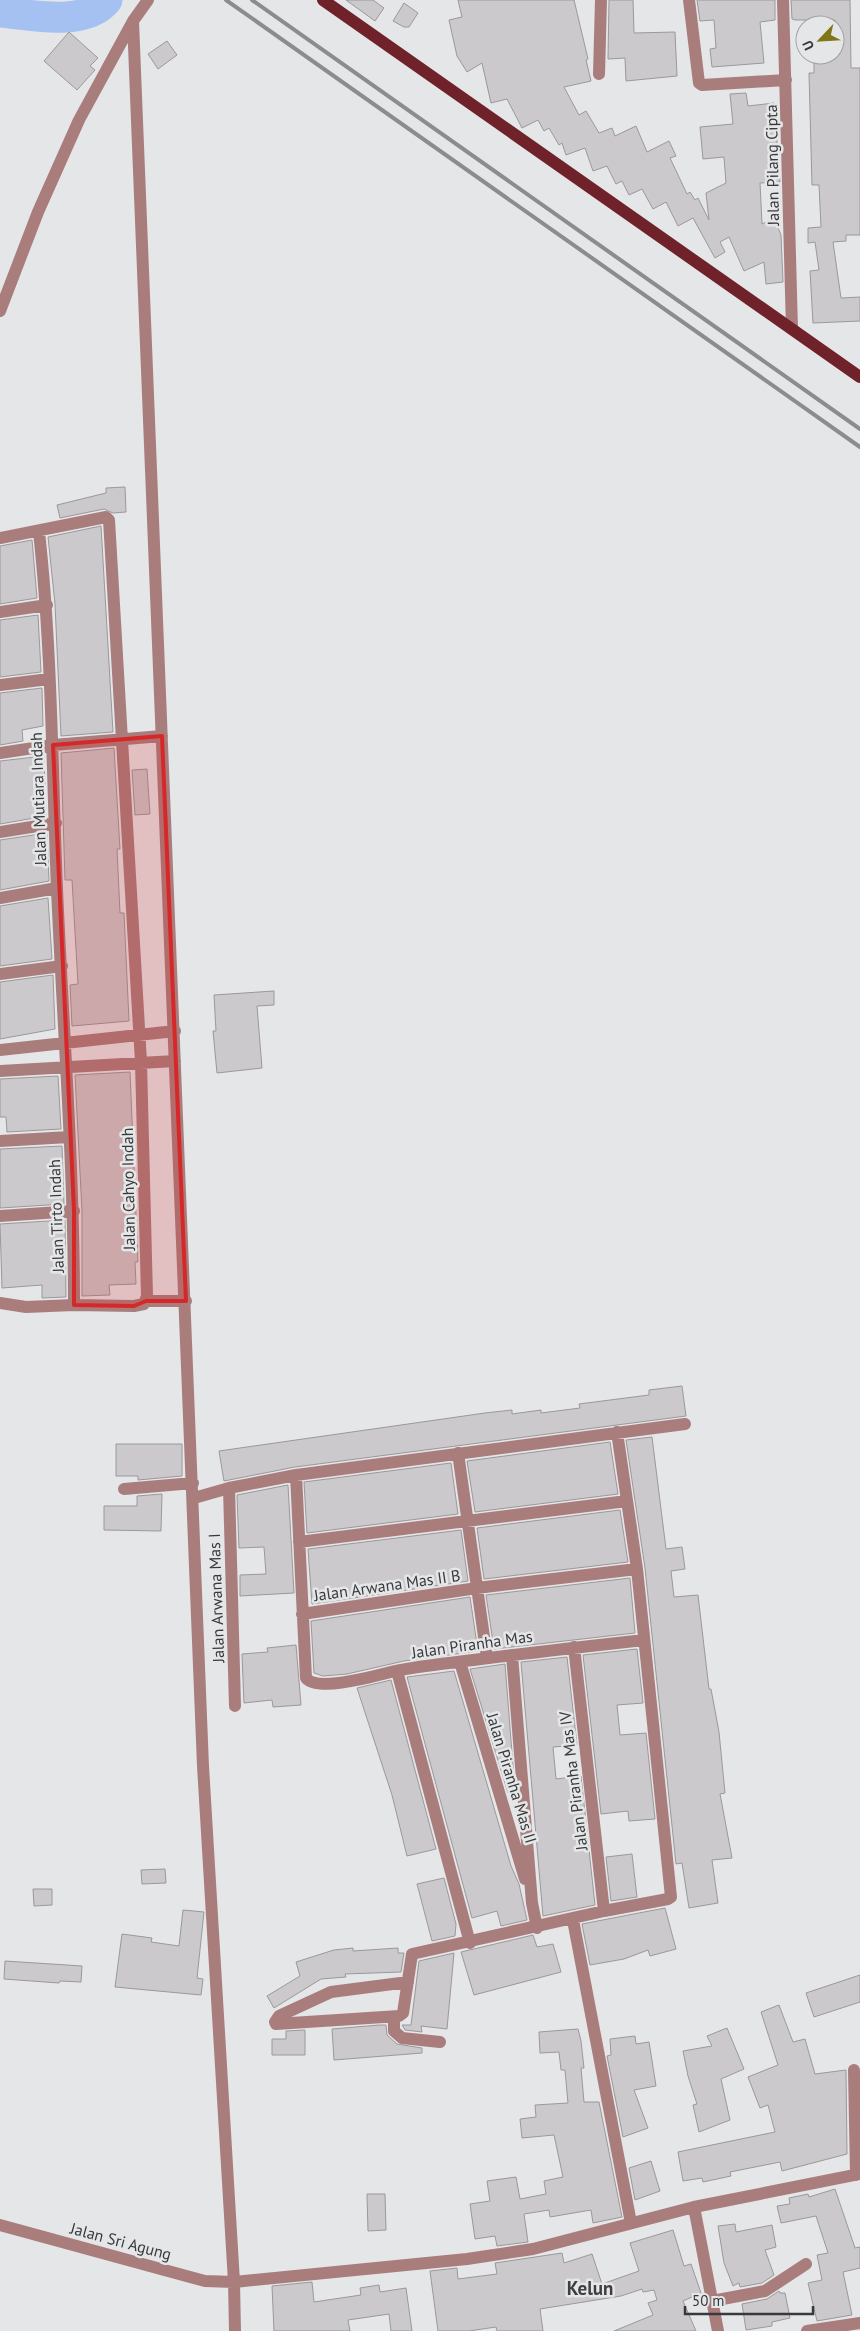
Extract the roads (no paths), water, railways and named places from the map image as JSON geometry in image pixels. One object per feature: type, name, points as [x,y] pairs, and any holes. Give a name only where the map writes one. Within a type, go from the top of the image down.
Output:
[{"type":"main road","points":[[323,0],[860,377]]},
{"type":"street","points":[[0,311],[38,212],[79,120],[133,21],[148,0]]},
{"type":"street","points":[[599,74],[601,0]]},
{"type":"street","points":[[690,0],[699,83],[786,80]]},
{"type":"street","name":"Jalan Pilang Cipta","points":[[783,0],[792,329]]},
{"type":"street","points":[[133,21],[194,1498],[203,1766],[234,2282],[235,2331]]},
{"type":"street","name":"Jalan Cahyo Indah","points":[[39,532],[106,517],[109,520],[141,1062],[146,1301]]},
{"type":"street","points":[[0,538],[39,532]]},
{"type":"street","name":"Jalan Mutiara Indah","points":[[39,532],[47,604],[57,888],[67,1066]]},
{"type":"street","points":[[0,612],[47,604]]},
{"type":"street","points":[[0,685],[49,679]]},
{"type":"street","points":[[0,754],[52,744],[162,736]]},
{"type":"street","points":[[0,832],[56,823]]},
{"type":"street","points":[[0,898],[57,888]]},
{"type":"street","points":[[0,974],[62,966]]},
{"type":"street","points":[[0,1050],[175,1031]]},
{"type":"street","points":[[0,1071],[175,1061]]},
{"type":"street","name":"Jalan Tirto Indah","points":[[67,1066],[74,1212],[74,1305]]},
{"type":"street","points":[[0,1140],[69,1137]]},
{"type":"street","points":[[0,1216],[74,1212]]},
{"type":"street","points":[[0,1302],[26,1307],[74,1305],[141,1306],[146,1301],[186,1301]]},
{"type":"street","points":[[194,1498],[229,1488],[296,1475],[685,1424]]},
{"type":"street","points":[[408,1982],[331,1992],[279,2016],[275,2022],[276,2024],[394,2017],[403,2013],[408,1982],[412,1954],[573,1920],[604,1911],[668,1899],[672,1894],[637,1569],[617,1432]]},
{"type":"street","points":[[458,1453],[487,1658]]},
{"type":"street","points":[[296,1475],[302,1614]]},
{"type":"street","points":[[124,1489],[193,1483]]},
{"type":"street","name":"Jalan Arwana Mas I","points":[[229,1488],[235,1706]]},
{"type":"street","points":[[299,1542],[627,1501]]},
{"type":"street","name":"Jalan Arwana Mas II B","points":[[302,1614],[477,1588],[637,1569]]},
{"type":"street","name":"Jalan Piranha Mas","points":[[302,1614],[306,1678],[310,1682],[325,1684],[348,1682],[397,1671],[487,1658],[644,1640]]},
{"type":"street","name":"Jalan Piranha Mas IV","points":[[574,1647],[604,1911]]},
{"type":"street","points":[[512,1655],[532,1903],[537,1928]]},
{"type":"street","name":"Jalan Piranha Mas II","points":[[460,1662],[532,1903]]},
{"type":"street","points":[[397,1671],[470,1943]]},
{"type":"street","points":[[573,1920],[631,2224]]},
{"type":"street","points":[[394,2017],[394,2032],[402,2038],[440,2042]]},
{"type":"street","points":[[854,2070],[858,2175]]},
{"type":"street","name":"Jalan Sri Agung","points":[[0,2225],[205,2281],[234,2282],[506,2254],[533,2249],[694,2207],[858,2175]]},
{"type":"street","points":[[694,2207],[718,2331]]},
{"type":"street","points":[[712,2301],[765,2291],[806,2264]]},
{"type":"street","points":[[807,2331],[860,2323]]},
{"type":"waterway","points":[[0,12],[42,17],[72,16],[86,14],[98,8],[107,0]]},
{"type":"railway","points":[[226,0],[860,447]]},
{"type":"railway","points":[[252,0],[860,429]]},
{"type":"district","name":"Kelun","points":[[590,2288]]}]
